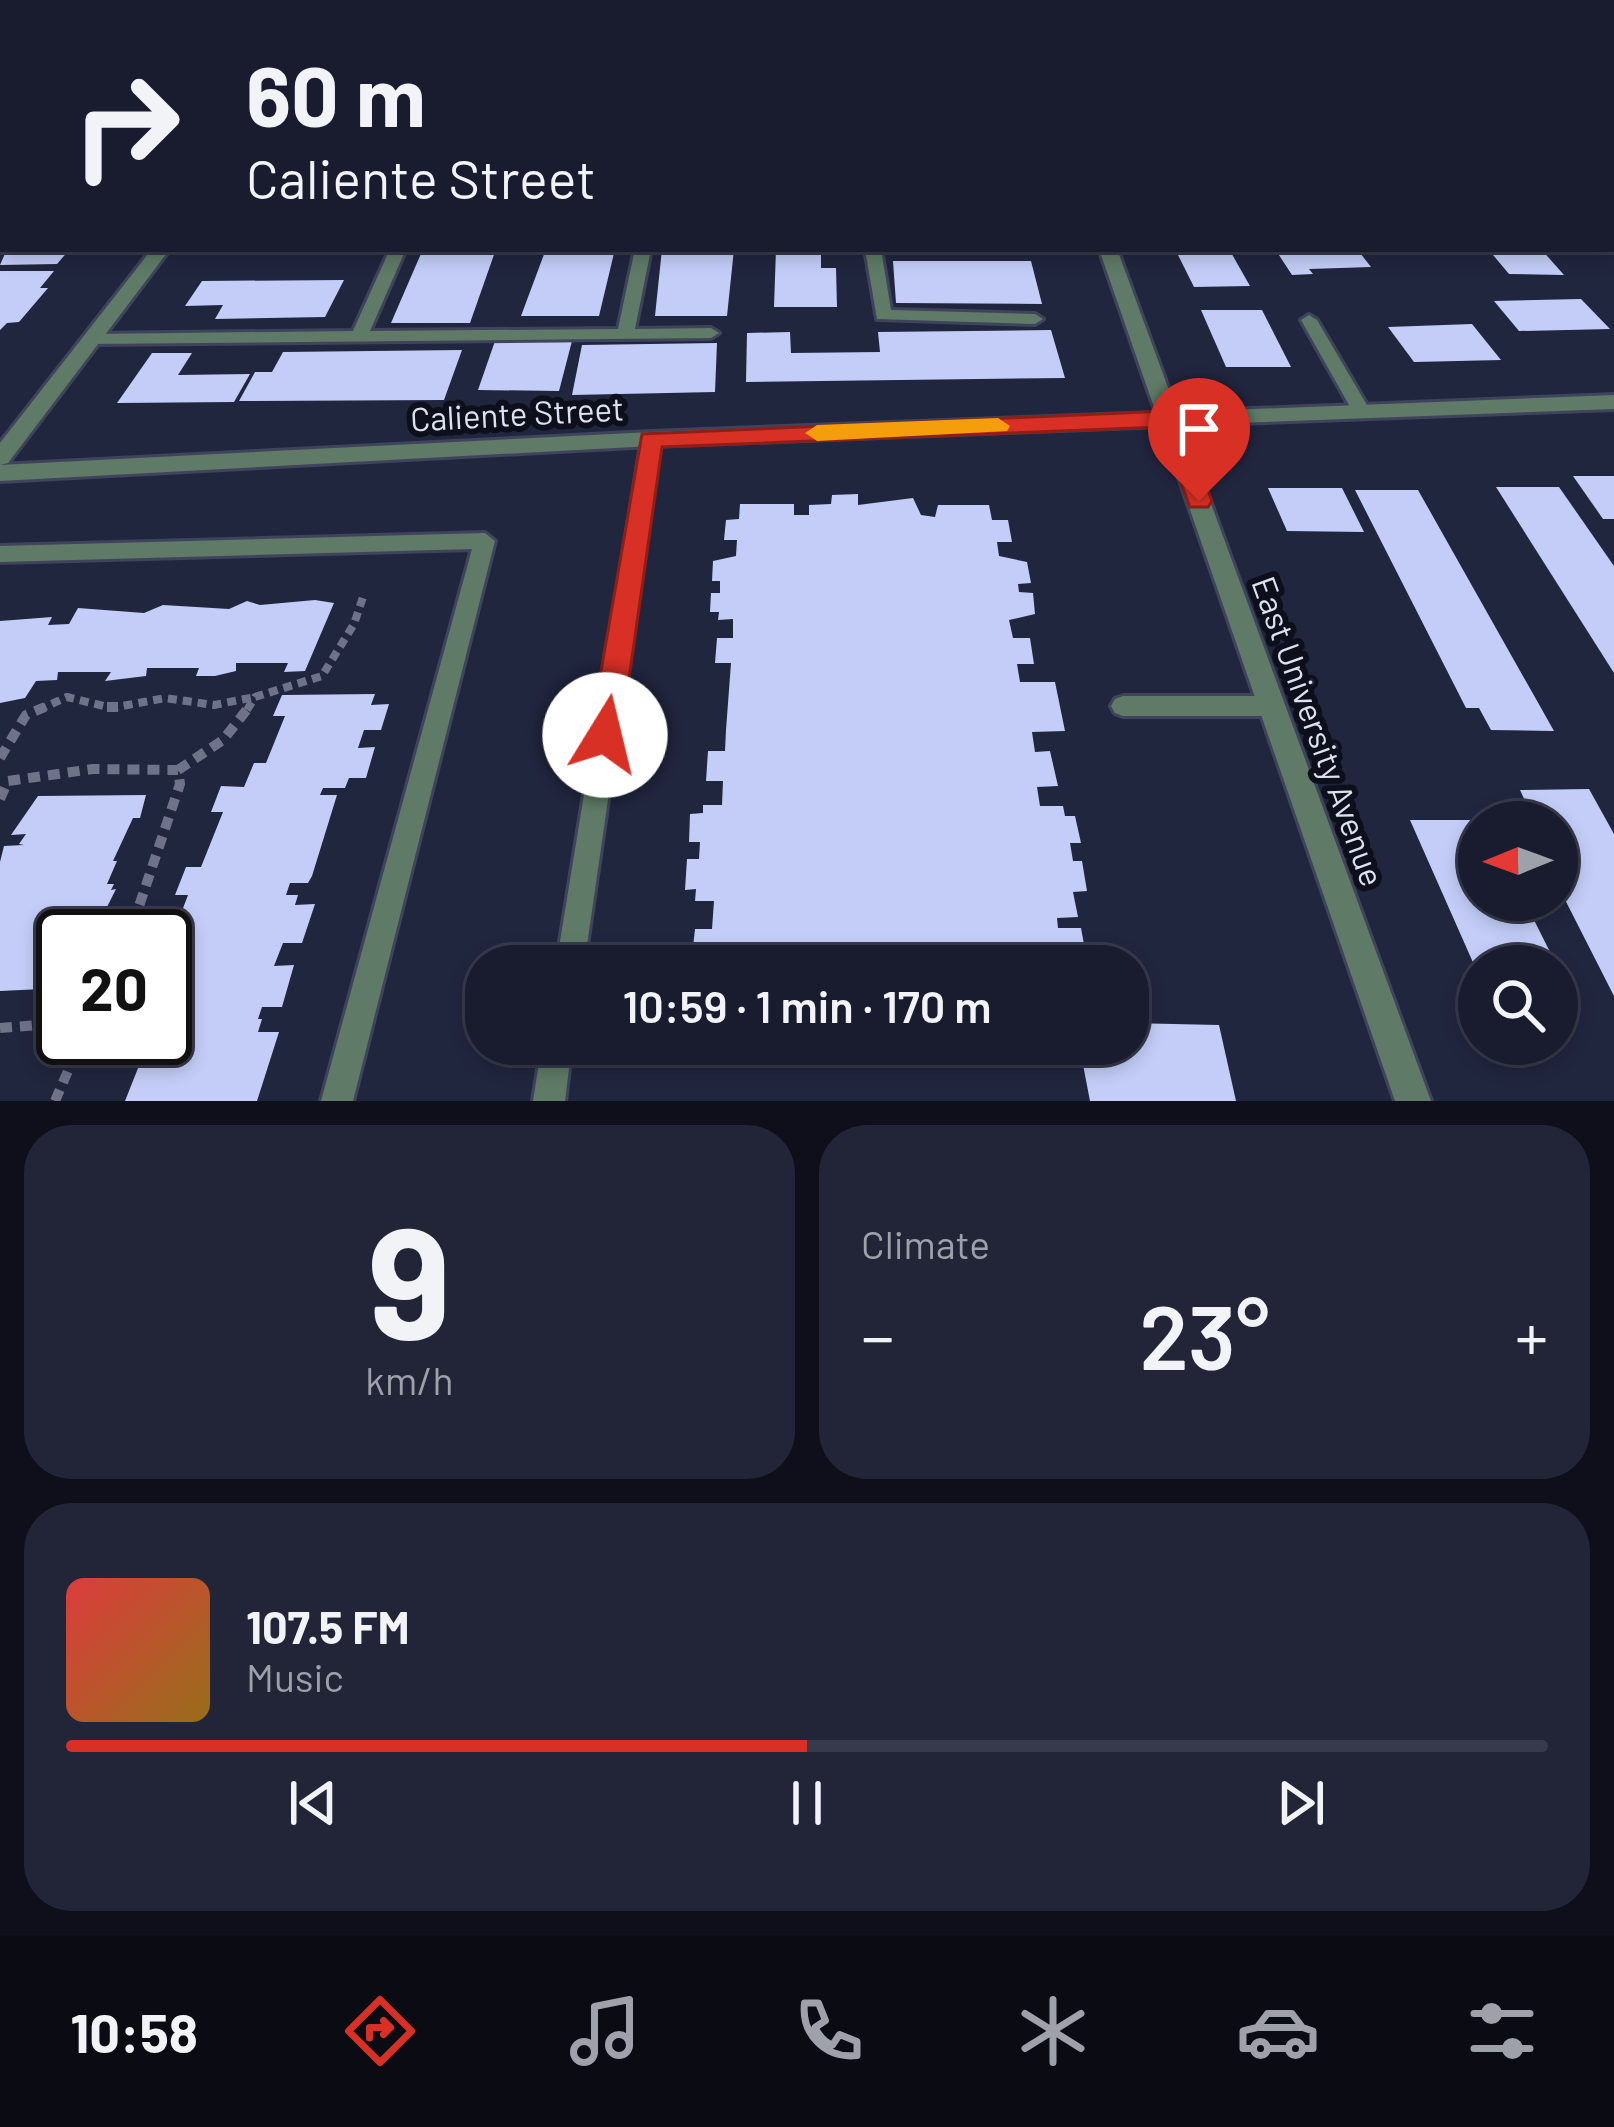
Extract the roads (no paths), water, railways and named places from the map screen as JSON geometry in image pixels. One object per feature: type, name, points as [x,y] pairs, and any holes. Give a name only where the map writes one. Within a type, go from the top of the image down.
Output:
[{"type":"street","points":[[0,0],[10,0]]},
{"type":"street","points":[[0,458],[159,252]]},
{"type":"street","name":"East University Avenue","points":[[1109,252],[1413,1101]]},
{"type":"street","name":"Caliente Street","points":[[0,473],[651,440],[1614,402]]},
{"type":"lane","points":[[358,336],[397,252]]},
{"type":"lane","points":[[626,333],[642,252]]},
{"type":"lane","points":[[873,252],[883,315],[1035,319]]},
{"type":"lane","points":[[1309,320],[1362,412]]},
{"type":"lane","points":[[92,339],[711,333]]},
{"type":"lane","points":[[572,945],[651,440]]},
{"type":"lane","points":[[0,554],[485,541],[337,1101]]},
{"type":"lane","points":[[1123,706],[1272,706]]},
{"type":"lane","points":[[548,1101],[554,1065]]}]
